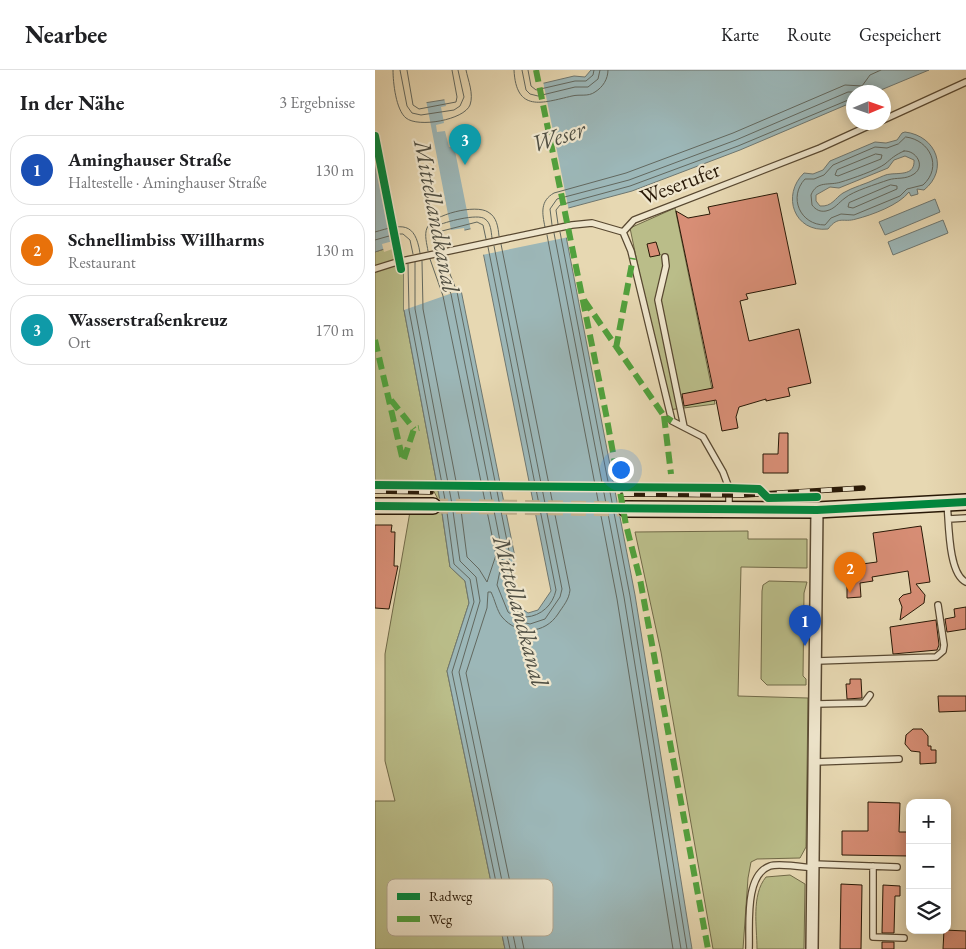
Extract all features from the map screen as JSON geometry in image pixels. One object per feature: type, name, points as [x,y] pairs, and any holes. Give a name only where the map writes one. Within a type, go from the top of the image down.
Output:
[{"type":"street","points":[[626,509],[817,510],[966,502]]},
{"type":"street","points":[[375,506],[433,506]]},
{"type":"street","points":[[811,949],[817,661],[817,510]]},
{"type":"lane","points":[[891,116],[966,82]]},
{"type":"lane","name":"Weserufer","points":[[375,269],[397,262],[572,225],[591,223],[623,232],[634,220],[820,148],[859,130]]},
{"type":"lane","points":[[623,232],[631,251],[672,422],[703,437],[723,472],[729,488],[729,510]]},
{"type":"lane","points":[[665,257],[666,266],[659,300],[684,427]]},
{"type":"lane","points":[[947,503],[953,562],[956,574],[966,582]]},
{"type":"lane","points":[[949,519],[966,518]]},
{"type":"lane","points":[[817,661],[937,656],[943,650],[944,645],[938,604]]},
{"type":"lane","points":[[816,704],[864,703],[870,695]]},
{"type":"lane","points":[[815,762],[899,759]]},
{"type":"lane","points":[[749,949],[751,891],[756,876],[770,866],[897,867]]},
{"type":"lane","points":[[873,866],[873,937],[904,938]]},
{"type":"green space","points":[[675,208],[715,404],[668,410],[630,228]]},
{"type":"green space","points":[[400,244],[397,268],[404,268],[404,310],[441,504],[429,482],[375,483],[375,252]]},
{"type":"green space","points":[[441,505],[450,567],[465,581],[469,603],[447,671],[490,879],[387,879],[387,936],[502,936],[505,949],[375,949],[375,801],[395,801],[385,761],[385,654],[411,506]]},
{"type":"green space","points":[[748,531],[748,539],[807,539],[807,568],[741,567],[738,696],[808,698],[806,847],[800,858],[757,859],[751,862],[748,878],[743,949],[713,949],[661,652],[635,532]]},
{"type":"green space","points":[[769,581],[807,582],[804,593],[803,676],[806,679],[806,685],[767,685],[761,679],[762,591],[763,585]]},
{"type":"green space","points":[[790,875],[805,884],[804,949],[757,949],[756,912],[761,884],[766,877]]},
{"type":"water","points":[[375,70],[418,104],[536,85],[574,76],[585,77],[591,70],[929,70],[891,86],[846,85],[846,105],[740,150],[632,191],[561,210],[635,595],[692,949],[505,949],[502,936],[553,936],[553,879],[490,879],[447,671],[469,603],[465,581],[450,567],[441,506],[404,310],[404,268],[399,244],[375,252]],"holes":[[[478,227],[551,591],[538,610],[528,613],[520,607],[511,595],[510,581],[515,557],[461,290],[450,264],[444,235]]]},
{"type":"water","points":[[902,133],[916,135],[925,140],[932,147],[936,155],[936,173],[932,182],[924,190],[917,189],[918,194],[911,196],[909,192],[899,201],[870,215],[835,222],[828,229],[816,229],[799,219],[795,211],[793,192],[797,182],[804,173],[813,174],[823,170],[830,161],[875,142],[886,143],[897,140]],"holes":[[[905,156],[914,160],[914,165],[910,171],[885,175],[851,189],[828,205],[820,206],[816,201],[816,195],[830,187],[839,188],[888,168],[894,160]]]},
{"type":"water","points":[[935,199],[940,212],[885,235],[879,222]]},
{"type":"water","points":[[943,220],[948,233],[893,255],[888,242]]},
{"type":"pier","points":[[375,70],[414,70],[420,101],[426,100],[451,230],[464,228],[465,233],[447,236],[452,263],[464,289],[404,310],[404,269],[402,269],[398,247],[384,252],[382,244],[393,241],[375,150]]},
{"type":"pier","points":[[444,70],[535,70],[538,82],[543,81],[569,211],[564,212],[569,237],[482,255],[477,230],[471,231],[454,146],[449,147],[445,131],[437,132],[436,125],[444,123],[441,107],[446,106],[444,98],[450,97]]},
{"type":"building","points":[[777,193],[796,284],[746,294],[748,299],[740,301],[749,341],[799,329],[811,383],[788,388],[790,396],[766,401],[766,399],[739,407],[736,417],[738,428],[722,431],[716,400],[684,406],[682,394],[713,388],[676,211],[688,218],[710,214],[708,207]]},
{"type":"building","points":[[656,242],[660,255],[650,257],[647,244]]},
{"type":"building","points":[[779,433],[788,433],[788,473],[763,473],[763,454],[778,454]]},
{"type":"building","points":[[375,525],[392,525],[391,532],[395,532],[394,566],[398,566],[389,609],[375,608]]},
{"type":"building","points":[[921,526],[930,582],[916,584],[925,595],[924,603],[900,620],[902,607],[899,599],[903,595],[911,593],[908,571],[872,577],[873,581],[860,583],[861,597],[847,598],[847,566],[877,562],[873,533]]},
{"type":"building","points":[[966,607],[966,629],[947,632],[945,619],[955,617],[954,609]]},
{"type":"building","points":[[936,620],[939,645],[937,650],[893,654],[890,627]]},
{"type":"building","points":[[850,679],[861,679],[862,698],[847,699],[846,684],[850,684]]},
{"type":"building","points":[[938,696],[966,696],[966,711],[939,712]]},
{"type":"building","points":[[913,729],[922,729],[928,736],[928,746],[931,746],[931,750],[936,750],[936,763],[920,764],[920,752],[911,751],[905,744],[906,735]]},
{"type":"building","points":[[868,802],[900,803],[899,832],[906,832],[906,856],[842,855],[842,831],[868,831]]},
{"type":"building","points":[[841,884],[862,885],[861,949],[840,949]]},
{"type":"building","points":[[883,885],[900,886],[900,896],[895,896],[894,933],[882,933]]},
{"type":"building","points":[[951,930],[966,931],[966,949],[943,949],[944,934],[951,934]]},
{"type":"building","points":[[882,942],[894,942],[894,949],[882,949]]},
{"type":"tunnel","points":[[433,506],[626,509]]},
{"type":"railway","points":[[623,494],[743,495],[863,488]]},
{"type":"railway","points":[[375,491],[431,492]]},
{"type":"marked path","points":[[536,70],[606,414],[626,525],[640,579],[708,949]]},
{"type":"marked path","points":[[616,348],[633,258]]},
{"type":"marked path","points":[[584,300],[664,416],[672,421]]},
{"type":"marked path","points":[[375,340],[403,461]]},
{"type":"marked path","points":[[391,400],[414,429]]},
{"type":"marked path","points":[[664,416],[671,474]]},
{"type":"marked path","points":[[404,459],[414,429],[419,428]]},
{"type":"cycle path","points":[[375,136],[401,269]]},
{"type":"cycle path","points":[[375,485],[729,488],[759,489],[768,498],[817,497]]},
{"type":"cycle path","points":[[375,506],[817,510],[966,502]]},
{"type":"place","name":"Wasserstraßenkreuz","points":[[465,165]]},
{"type":"place","name":"Schnellimbiss Willharms","points":[[850,593]]},
{"type":"place","name":"Aminghauser Straße","points":[[805,646]]},
{"type":"water label","name":"Weser","points":[[558,136]]},
{"type":"water label","name":"Mittellandkanal","points":[[437,216]]},
{"type":"water label","name":"Mittellandkanal","points":[[521,611]]}]
